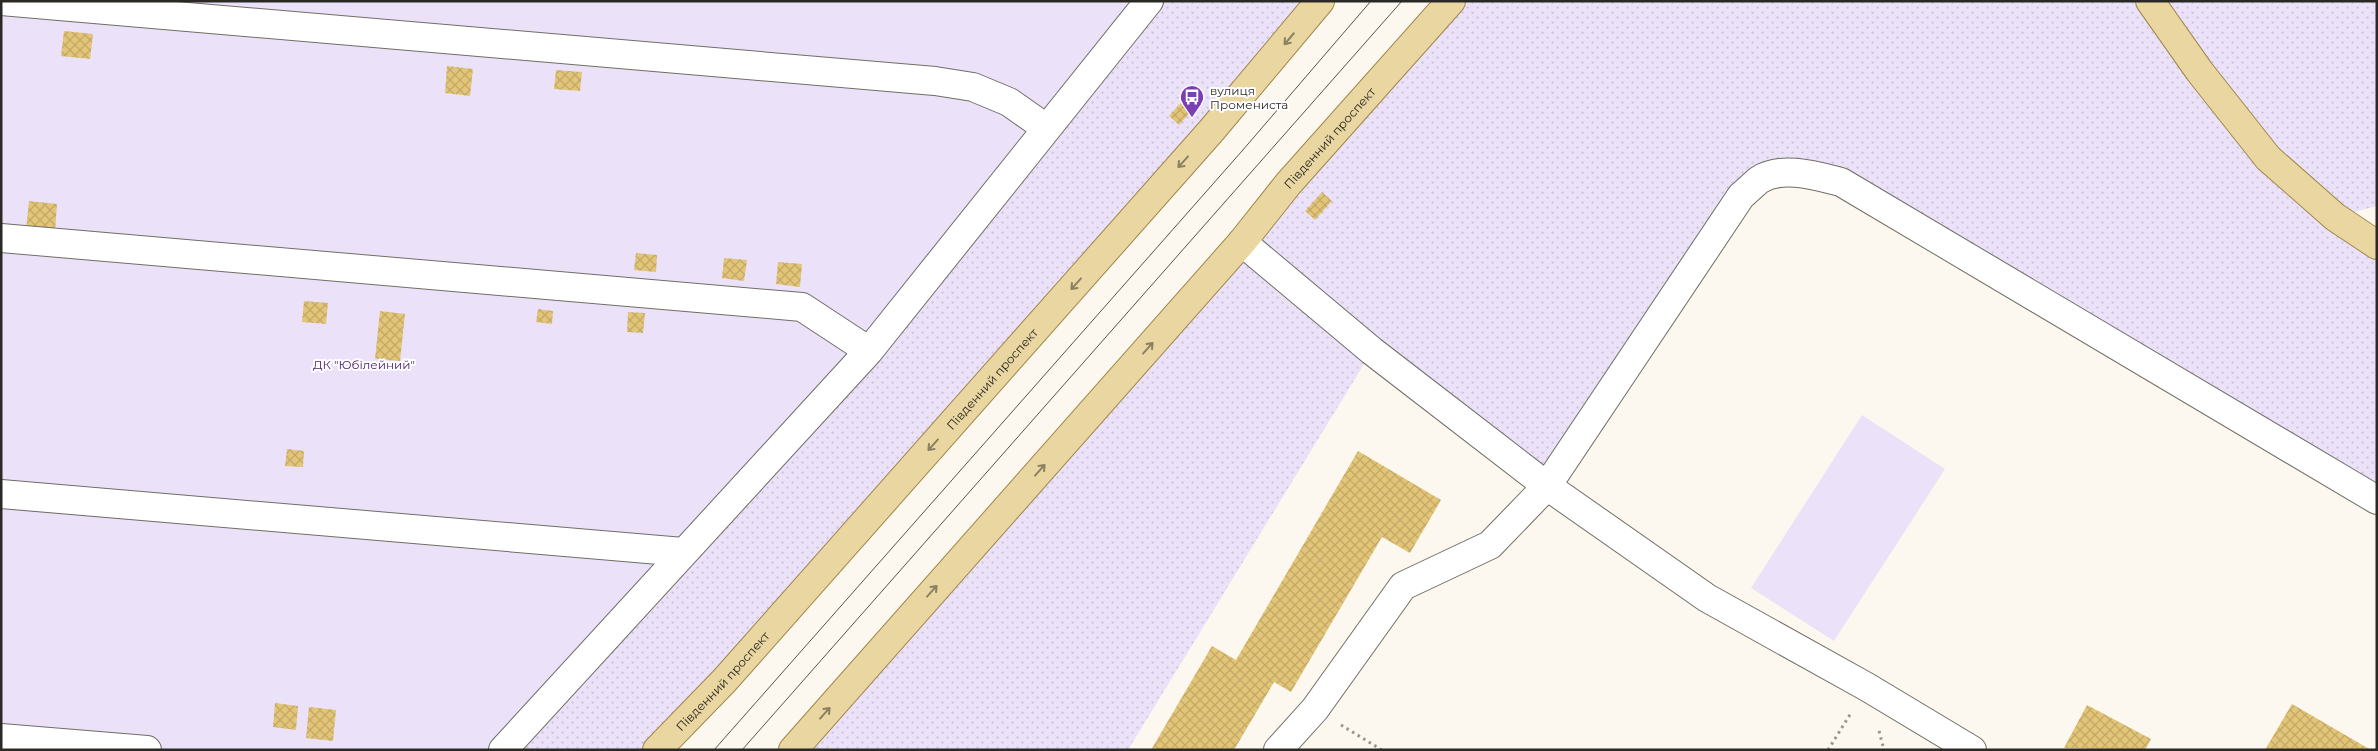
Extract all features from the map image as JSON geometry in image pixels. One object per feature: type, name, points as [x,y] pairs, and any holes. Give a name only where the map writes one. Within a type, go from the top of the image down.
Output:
[{"type":"main road","name":"Південний проспект","points":[[657,750],[744,659],[1211,131],[1320,1]]},
{"type":"main road","name":"Південний проспект","points":[[793,750],[1242,242],[1288,184],[1451,1]]},
{"type":"main road","points":[[2150,1],[2200,72],[2268,158],[2335,217],[2377,245]]},
{"type":"street","points":[[1,1],[935,81],[973,86],[1009,102],[1046,128]]},
{"type":"street","points":[[503,750],[869,351],[1149,1]]},
{"type":"street","points":[[1278,750],[1315,709],[1403,586],[1490,545],[1547,486],[1741,196],[1760,180],[1778,174],[1796,173],[1841,182],[2377,500]]},
{"type":"street","points":[[1,238],[802,306],[869,351]]},
{"type":"street","points":[[1242,242],[1372,351],[1547,486],[1707,598],[1867,687],[1972,750]]},
{"type":"street","points":[[1,494],[683,552]]},
{"type":"street","points":[[1,738],[147,750]]},
{"type":"path","points":[[1828,750],[1867,687]]},
{"type":"path","points":[[1315,709],[1382,750]]},
{"type":"green space","name":"ДК \"Юбілейний\"","points":[[1,1],[1149,1],[1046,128],[503,750],[1,750]]},
{"type":"green space","points":[[1149,1],[1320,1],[657,750],[503,750]]},
{"type":"green space","points":[[1449,1],[2377,1],[2377,206],[2335,217],[2377,245],[2377,500],[1841,182],[1760,180],[1547,486],[1372,351],[1128,750],[793,750]]},
{"type":"green space","points":[[1862,415],[1945,469],[1834,641],[1751,588]]},
{"type":"building","points":[[64,31],[93,34],[90,59],[61,56]]},
{"type":"building","points":[[447,66],[473,69],[470,96],[445,93]]},
{"type":"building","points":[[556,70],[582,72],[580,91],[554,89]]},
{"type":"building","points":[[1186,97],[1196,106],[1179,125],[1169,116]]},
{"type":"building","points":[[1322,192],[1332,201],[1315,220],[1305,211]]},
{"type":"building","points":[[29,201],[57,204],[55,232],[26,230]]},
{"type":"building","points":[[636,253],[657,255],[656,272],[634,270]]},
{"type":"building","points":[[724,258],[747,260],[744,281],[722,278]]},
{"type":"building","points":[[778,262],[802,264],[800,287],[776,284]]},
{"type":"building","points":[[304,301],[328,303],[326,324],[302,322]]},
{"type":"building","points":[[538,309],[553,311],[552,324],[536,322]]},
{"type":"building","points":[[380,311],[405,314],[400,361],[375,359]]},
{"type":"building","points":[[628,312],[645,313],[643,333],[627,332]]},
{"type":"building","points":[[287,449],[304,451],[303,467],[285,466]]},
{"type":"building","points":[[1358,451],[1441,500],[1410,553],[1382,537],[1291,692],[1274,682],[1234,750],[1151,750],[1212,646],[1236,660]]},
{"type":"building","points":[[275,703],[298,706],[296,730],[273,727]]},
{"type":"building","points":[[2292,704],[2371,750],[2265,750]]},
{"type":"building","points":[[2087,705],[2151,739],[2145,750],[2064,748]]},
{"type":"building","points":[[309,707],[336,710],[333,741],[306,738]]},
{"type":"tram line","points":[[714,750],[1242,151],[1371,1]]},
{"type":"tram line","points":[[742,750],[1402,1]]},
{"type":"place","name":"вулиця Промениста","points":[[1192,118]]}]
